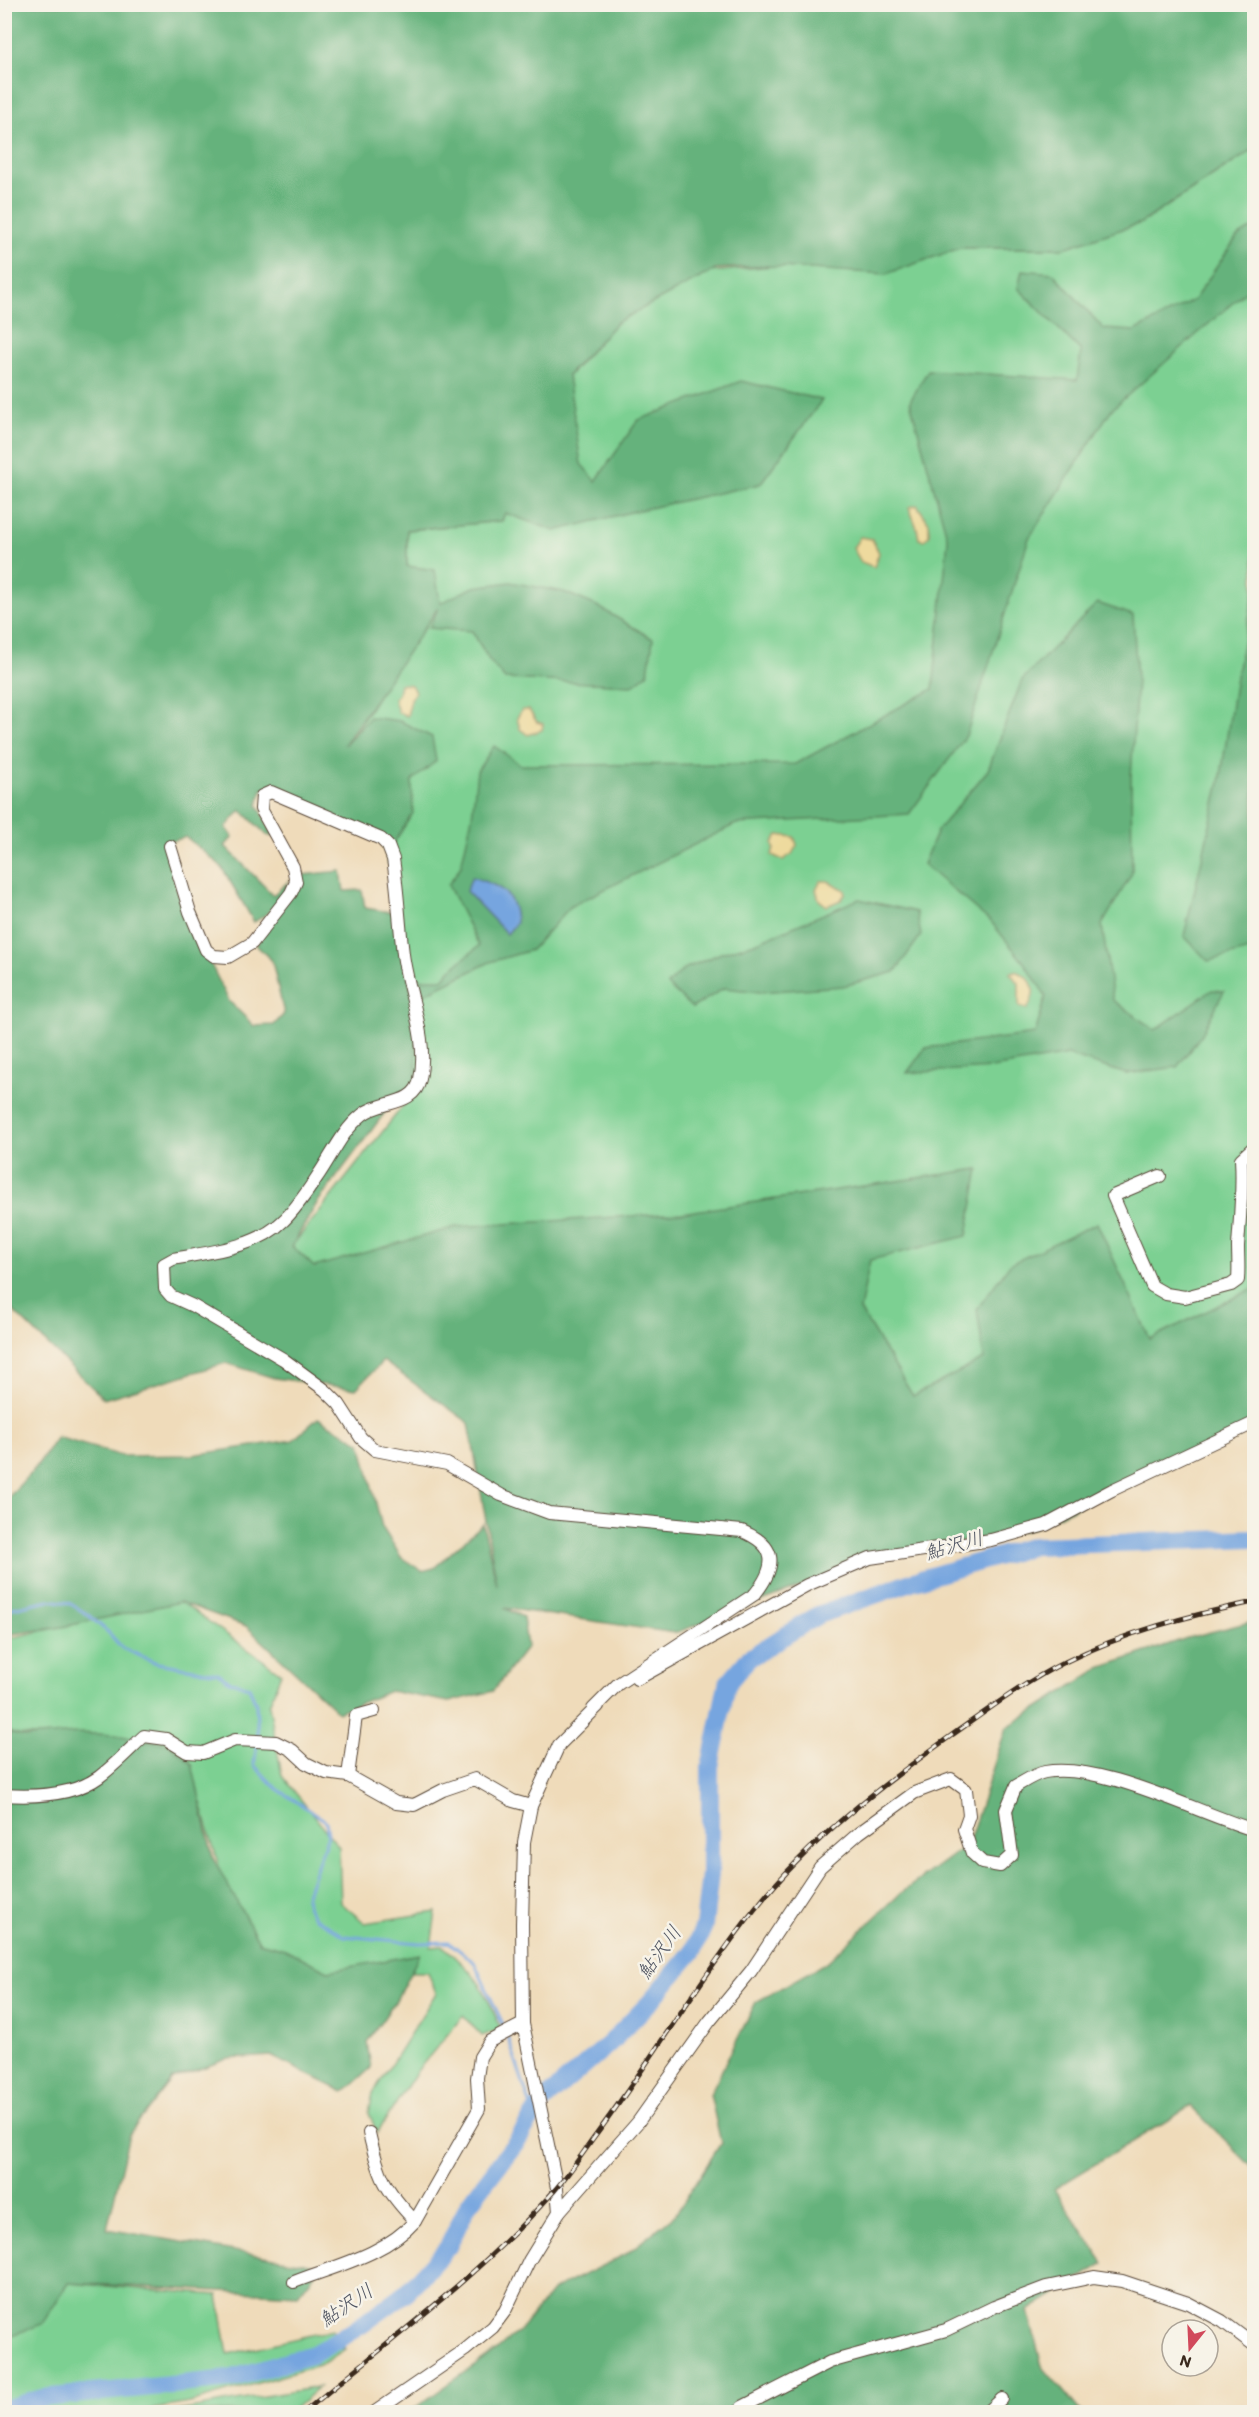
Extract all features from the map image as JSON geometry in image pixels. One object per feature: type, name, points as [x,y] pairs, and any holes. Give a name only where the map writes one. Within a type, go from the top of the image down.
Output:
[{"type":"street","points":[[170,846],[190,912],[206,950],[214,956],[228,957],[252,943],[291,893],[296,882],[293,867],[261,809],[262,796],[270,791],[381,839],[388,846],[393,859],[403,955],[423,1062],[420,1083],[414,1092],[362,1114],[340,1141],[319,1175],[284,1221],[270,1231],[235,1246],[173,1259],[164,1264],[165,1289],[171,1296],[193,1306],[283,1359],[325,1390],[339,1404],[361,1438],[375,1450],[447,1464],[501,1495],[549,1513],[742,1531],[754,1536],[766,1547],[772,1557],[771,1567],[755,1594],[618,1684],[593,1709],[559,1745],[531,1806],[524,1842],[523,2024],[542,2113],[559,2212]]},
{"type":"street","points":[[1160,1176],[1113,1196],[1152,1286],[1166,1294],[1185,1297],[1231,1284],[1238,1280],[1238,1248],[1243,1192],[1241,1159],[1254,1148]]},
{"type":"street","points":[[593,1709],[622,1687],[690,1649],[807,1585],[860,1562],[870,1558],[991,1540],[1046,1525],[1112,1490],[1254,1423]]},
{"type":"street","points":[[348,1776],[356,1716],[374,1711]]},
{"type":"street","points":[[4,1795],[27,1796],[80,1787],[98,1777],[144,1736],[166,1739],[187,1752],[203,1754],[235,1740],[276,1742],[292,1750],[306,1763],[326,1773],[348,1776],[396,1803],[414,1805],[443,1790],[475,1779],[513,1801],[531,1806]]},
{"type":"street","points":[[375,2412],[465,2350],[493,2327],[505,2311],[529,2261],[559,2212],[638,2122],[709,2022],[750,1971],[820,1867],[859,1833],[914,1793],[951,1779],[966,1790],[969,1815],[964,1829],[972,1853],[983,1863],[1000,1866],[1012,1855],[1006,1810],[1016,1786],[1044,1773],[1076,1771],[1103,1777],[1254,1830]]},
{"type":"street","points":[[294,2282],[366,2254],[401,2237],[415,2221],[479,2109],[477,2078],[480,2057],[490,2041],[523,2024]]},
{"type":"street","points":[[369,2133],[379,2173],[400,2205],[415,2221]]},
{"type":"street","points":[[740,2412],[742,2407],[830,2362],[946,2330],[994,2307],[1046,2288],[1094,2277],[1122,2281],[1188,2303],[1222,2321],[1254,2345]]},
{"type":"street","points":[[988,2412],[1002,2399]]},
{"type":"green space","points":[[5,5],[1254,5],[1254,149],[1141,223],[1064,248],[960,248],[886,274],[765,266],[716,269],[617,322],[568,375],[581,464],[596,481],[638,420],[741,381],[822,400],[760,484],[555,531],[505,513],[502,521],[407,530],[407,566],[435,570],[440,603],[474,587],[510,582],[564,592],[597,606],[653,639],[648,673],[633,685],[505,679],[489,660],[472,631],[429,628],[438,608],[344,745],[370,717],[400,721],[432,737],[436,761],[412,781],[413,813],[393,844],[262,789],[258,805],[274,837],[267,835],[241,810],[226,827],[233,837],[225,846],[273,895],[289,881],[276,905],[254,922],[221,866],[186,837],[164,843],[183,908],[229,1001],[254,1026],[274,1025],[284,1014],[272,961],[256,945],[302,875],[341,871],[344,891],[362,890],[365,908],[396,913],[415,1025],[417,1048],[414,1093],[392,1103],[317,1203],[292,1246],[314,1267],[456,1227],[681,1213],[979,1169],[967,1236],[870,1260],[860,1310],[913,1396],[984,1359],[977,1309],[1010,1264],[1097,1223],[1150,1339],[1254,1288],[1254,1423],[1029,1530],[890,1554],[675,1633],[504,1608],[523,1617],[527,1647],[493,1691],[449,1702],[390,1691],[338,1712],[246,1626],[180,1602],[62,1627],[5,1635],[5,1501],[36,1467],[57,1437],[122,1456],[192,1455],[293,1440],[318,1418],[361,1443],[382,1527],[401,1557],[422,1571],[434,1568],[483,1524],[497,1585],[469,1423],[383,1361],[356,1389],[274,1378],[226,1363],[104,1399],[7,1305],[5,1306]]},
{"type":"green space","points":[[1254,149],[1254,1422],[993,1517],[314,1267],[292,1246],[414,1092],[395,884],[351,739],[439,597],[407,566],[407,530],[502,521],[543,389],[571,373],[617,322],[710,272],[960,248],[1061,248],[1141,223]]},
{"type":"green space","points":[[1254,227],[1254,284],[1111,410],[1029,538],[966,736],[909,814],[736,824],[571,906],[531,950],[490,962],[422,995],[421,979],[443,979],[450,970],[479,946],[448,885],[461,866],[472,817],[477,771],[494,746],[521,765],[795,764],[933,689],[948,540],[910,401],[928,370],[1077,380],[1081,351],[1018,288],[1022,270],[1053,273],[1104,329],[1135,331],[1194,300],[1237,237]]},
{"type":"green space","points":[[1254,593],[1254,949],[1208,961],[1184,936],[1220,782],[1236,677]]},
{"type":"green space","points":[[1097,603],[1133,615],[1137,679],[1131,778],[1132,873],[1102,925],[1113,1000],[1155,1030],[1212,990],[1224,991],[1202,1034],[1177,1067],[1126,1074],[1068,1055],[992,1068],[907,1073],[925,1048],[1035,1034],[1046,996],[1025,964],[992,923],[923,864],[937,831],[988,770],[1022,680]]},
{"type":"green space","points":[[859,899],[916,912],[921,935],[895,972],[843,986],[760,992],[724,988],[692,1008],[667,985],[684,969],[721,953],[755,943]]},
{"type":"green space","points":[[180,1601],[281,1673],[269,1705],[282,1776],[339,1847],[341,1903],[365,1923],[436,1912],[431,1947],[443,1946],[472,1974],[490,2003],[501,2029],[482,2036],[463,2016],[417,2071],[377,2133],[369,2113],[373,2093],[436,1993],[428,1972],[328,1971],[259,1942],[221,1874],[199,1796],[168,1744],[18,1735],[5,1731],[5,1639]]},
{"type":"green space","points":[[1254,1621],[1254,2169],[1191,2106],[1054,2189],[1104,2263],[1028,2311],[1042,2366],[1081,2412],[409,2412],[497,2350],[523,2327],[553,2290],[626,2254],[676,2214],[721,2143],[710,2094],[756,2002],[827,1962],[901,1893],[968,1844],[1006,1728],[1100,1668],[1187,1638]]},
{"type":"green space","points":[[5,1732],[26,1737],[77,1733],[115,1735],[168,1744],[192,1764],[213,1858],[259,1942],[285,1949],[328,1971],[420,1954],[395,2002],[367,2042],[371,2068],[344,2092],[271,2056],[227,2059],[172,2079],[129,2134],[107,2229],[321,2266],[298,2295],[68,2283],[42,2324],[5,2338]]},
{"type":"green space","points":[[68,2283],[218,2295],[228,2354],[332,2330],[345,2349],[322,2364],[190,2403],[136,2412],[5,2412],[4,2337],[45,2319]]},
{"type":"green space","points":[[319,2387],[290,2412],[171,2412]]},
{"type":"sand","points":[[917,505],[929,523],[929,536],[924,540],[919,539],[909,507]]},
{"type":"sand","points":[[860,537],[872,539],[879,553],[874,567],[861,562],[853,548]]},
{"type":"sand","points":[[400,684],[411,685],[415,692],[407,716],[398,712],[394,699],[398,694]]},
{"type":"sand","points":[[522,710],[529,710],[537,722],[543,724],[542,730],[528,735],[520,729],[517,718]]},
{"type":"sand","points":[[778,835],[794,837],[797,845],[792,854],[783,860],[772,855],[773,843]]},
{"type":"sand","points":[[821,881],[828,881],[845,890],[841,900],[827,906],[819,900],[816,889]]},
{"type":"sand","points":[[1015,971],[1027,978],[1033,986],[1033,997],[1027,1009],[1019,1007],[1019,983],[1010,973]]},
{"type":"water","points":[[472,877],[498,887],[509,897],[515,912],[516,923],[507,934],[466,891]]},
{"type":"waterway","name":"鮎沢川","points":[[4,2409],[43,2398],[230,2379],[314,2354],[363,2324],[407,2292],[448,2247],[468,2205],[517,2141],[542,2102],[609,2044],[651,2001],[693,1951],[704,1926],[710,1874],[710,1767],[727,1684],[749,1658],[818,1615],[914,1581],[1034,1546],[1254,1538]]},
{"type":"waterway","points":[[4,1610],[49,1600],[69,1603],[87,1614],[122,1648],[157,1663],[218,1673],[231,1682],[249,1687],[256,1704],[258,1737]]},
{"type":"waterway","points":[[257,1744],[254,1765],[276,1788],[326,1821],[328,1835],[306,1897],[307,1906],[315,1918],[344,1936],[419,1943],[449,1942],[474,1962],[506,2031]]},
{"type":"waterway","points":[[508,2037],[534,2116]]},
{"type":"railway","points":[[304,2412],[465,2279],[496,2251],[554,2191],[755,1909],[799,1859],[848,1815],[899,1774],[980,1715],[1021,1687],[1065,1662],[1134,1633],[1254,1602]]}]
